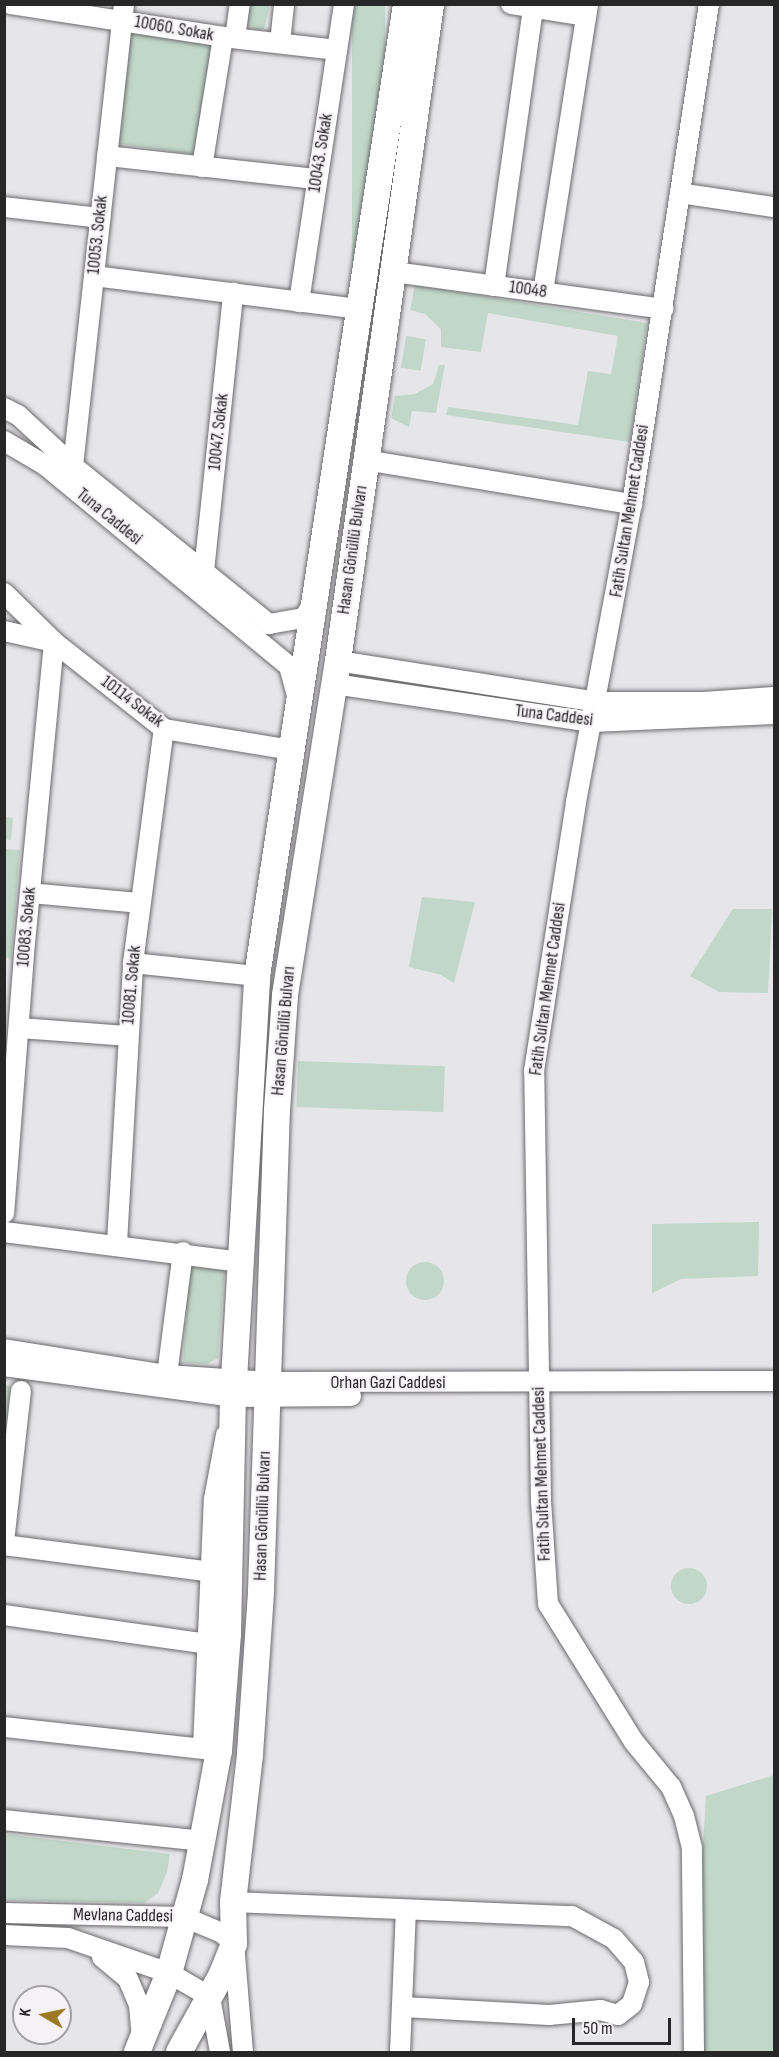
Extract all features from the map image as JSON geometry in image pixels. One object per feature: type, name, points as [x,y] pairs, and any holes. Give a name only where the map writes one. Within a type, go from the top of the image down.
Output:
[{"type":"main road","name":"Hasan Gönüllü Bulvarı","points":[[139,2047],[169,1973],[204,1841],[211,1749],[228,1634],[234,1389],[243,1262],[257,976],[406,4]]},
{"type":"main road","name":"Hasan Gönüllü Bulvarı","points":[[179,2052],[210,1997],[234,1943],[233,1902],[251,1731],[285,995],[336,673],[431,4]]},
{"type":"street","name":"10060. Sokak","points":[[11,4],[123,12],[229,38],[337,50]]},
{"type":"street","points":[[202,167],[229,38],[240,4]]},
{"type":"street","points":[[280,43],[284,4]]},
{"type":"street","name":"10043. Sokak","points":[[299,302],[344,4]]},
{"type":"street","name":"Fatih Sultan Mehmet Caddesi","points":[[694,2052],[692,1848],[671,1787],[634,1742],[548,1604],[538,1389],[540,1293],[534,1071],[592,722],[632,504],[709,4]]},
{"type":"street","points":[[494,286],[518,5],[587,10],[543,292]]},
{"type":"street","name":"10053. Sokak","points":[[73,466],[123,12]]},
{"type":"street","points":[[107,156],[317,179]]},
{"type":"street","points":[[680,192],[774,207]]},
{"type":"street","points":[[4,207],[100,218]]},
{"type":"street","name":"10048","points":[[394,272],[663,309]]},
{"type":"street","points":[[94,276],[358,309]]},
{"type":"street","name":"10047. Sokak","points":[[204,571],[233,293]]},
{"type":"street","name":"Tuna Caddesi","points":[[4,408],[18,415],[73,466],[269,624],[303,618],[316,600]]},
{"type":"street","name":"Tuna Caddesi","points":[[4,441],[45,465],[289,666],[299,705]]},
{"type":"street","points":[[365,460],[632,504]]},
{"type":"street","name":"10114 Sokak","points":[[4,593],[54,642],[164,729],[291,750]]},
{"type":"street","name":"10114 Sokak","points":[[4,631],[54,642]]},
{"type":"street","name":"10083. Sokak","points":[[4,1213],[9,1107],[19,1028],[54,642]]},
{"type":"street","name":"Tuna Caddesi","points":[[336,673],[597,702],[704,702],[774,697]]},
{"type":"street","name":"Tuna Caddesi","points":[[336,673],[592,722],[774,714]]},
{"type":"street","name":"10081. Sokak","points":[[117,1243],[133,963],[164,729]]},
{"type":"street","points":[[30,893],[140,903]]},
{"type":"street","points":[[133,963],[257,976]]},
{"type":"street","points":[[19,1028],[128,1036]]},
{"type":"street","points":[[4,1232],[117,1243],[243,1262]]},
{"type":"street","points":[[167,1375],[183,1252]]},
{"type":"street","name":"Orhan Gazi Caddesi","points":[[4,1349],[167,1375],[234,1389]]},
{"type":"street","name":"Orhan Gazi Caddesi","points":[[4,1366],[268,1391],[538,1389],[774,1381]]},
{"type":"street","points":[[4,1727],[211,1749],[209,1644],[216,1474],[234,1389]]},
{"type":"street","name":"Orhan Gazi Caddesi","points":[[538,1389],[774,1394]]},
{"type":"street","points":[[21,1391],[4,1544],[211,1572]]},
{"type":"street","points":[[4,1615],[209,1644]]},
{"type":"street","points":[[4,1820],[204,1841]]},
{"type":"street","points":[[233,1902],[572,1916],[614,1939],[634,1962],[639,1982],[632,2004],[618,2015],[601,2010],[549,2015],[403,2007]]},
{"type":"street","points":[[400,2052],[406,1910]]},
{"type":"street","name":"Mevlana Caddesi","points":[[4,1913],[184,1917],[222,1933],[234,1943]]},
{"type":"street","name":"Mevlana Caddesi","points":[[4,1935],[68,1938],[169,1973],[210,1997]]},
{"type":"street","points":[[68,1938],[116,1965],[128,1979],[139,2005],[139,2047]]},
{"type":"street","points":[[234,1943],[243,2052]]},
{"type":"street","points":[[210,1997],[220,2052]]},
{"type":"green space","points":[[246,5],[270,5],[264,29],[256,30],[244,22]]},
{"type":"green space","points":[[352,5],[385,5],[385,291],[352,291]]},
{"type":"green space","points":[[129,32],[216,44],[201,155],[113,143]]},
{"type":"green space","points":[[415,285],[647,323],[630,442],[446,415],[448,407],[578,425],[588,371],[611,374],[618,336],[488,313],[481,352],[441,347],[441,329],[425,314],[410,310]]},
{"type":"green space","points":[[406,336],[426,339],[421,371],[401,368]]},
{"type":"green space","points":[[439,365],[445,365],[436,413],[412,411],[409,427],[391,418],[395,396],[415,394],[433,384]]},
{"type":"green space","points":[[5,817],[13,818],[11,840],[5,839]]},
{"type":"green space","points":[[4,849],[20,850],[11,959],[5,957]]},
{"type":"green space","points":[[422,897],[475,902],[454,983],[441,975],[409,967]]},
{"type":"green space","points":[[733,909],[772,909],[768,993],[719,992],[690,976]]},
{"type":"green space","points":[[298,1061],[445,1066],[443,1112],[296,1107]]},
{"type":"green space","points":[[759,1222],[758,1276],[681,1279],[652,1293],[652,1224]]},
{"type":"green space","points":[[190,1261],[225,1265],[218,1358],[207,1364],[183,1363]]},
{"type":"green space","points":[[425,1262],[432,1263],[438,1268],[443,1274],[443,1288],[438,1294],[432,1299],[425,1300],[418,1299],[412,1294],[407,1288],[406,1281],[407,1274],[412,1268],[418,1263]]},
{"type":"green space","points":[[4,1385],[10,1386],[5,1436]]},
{"type":"green space","points":[[689,1568],[702,1573],[707,1586],[702,1599],[689,1604],[676,1599],[671,1586],[676,1573]]},
{"type":"green space","points":[[774,1775],[774,2052],[691,2052],[706,1796]]},
{"type":"green space","points":[[5,1834],[170,1854],[167,1872],[158,1893],[144,1903],[5,1900]]}]
